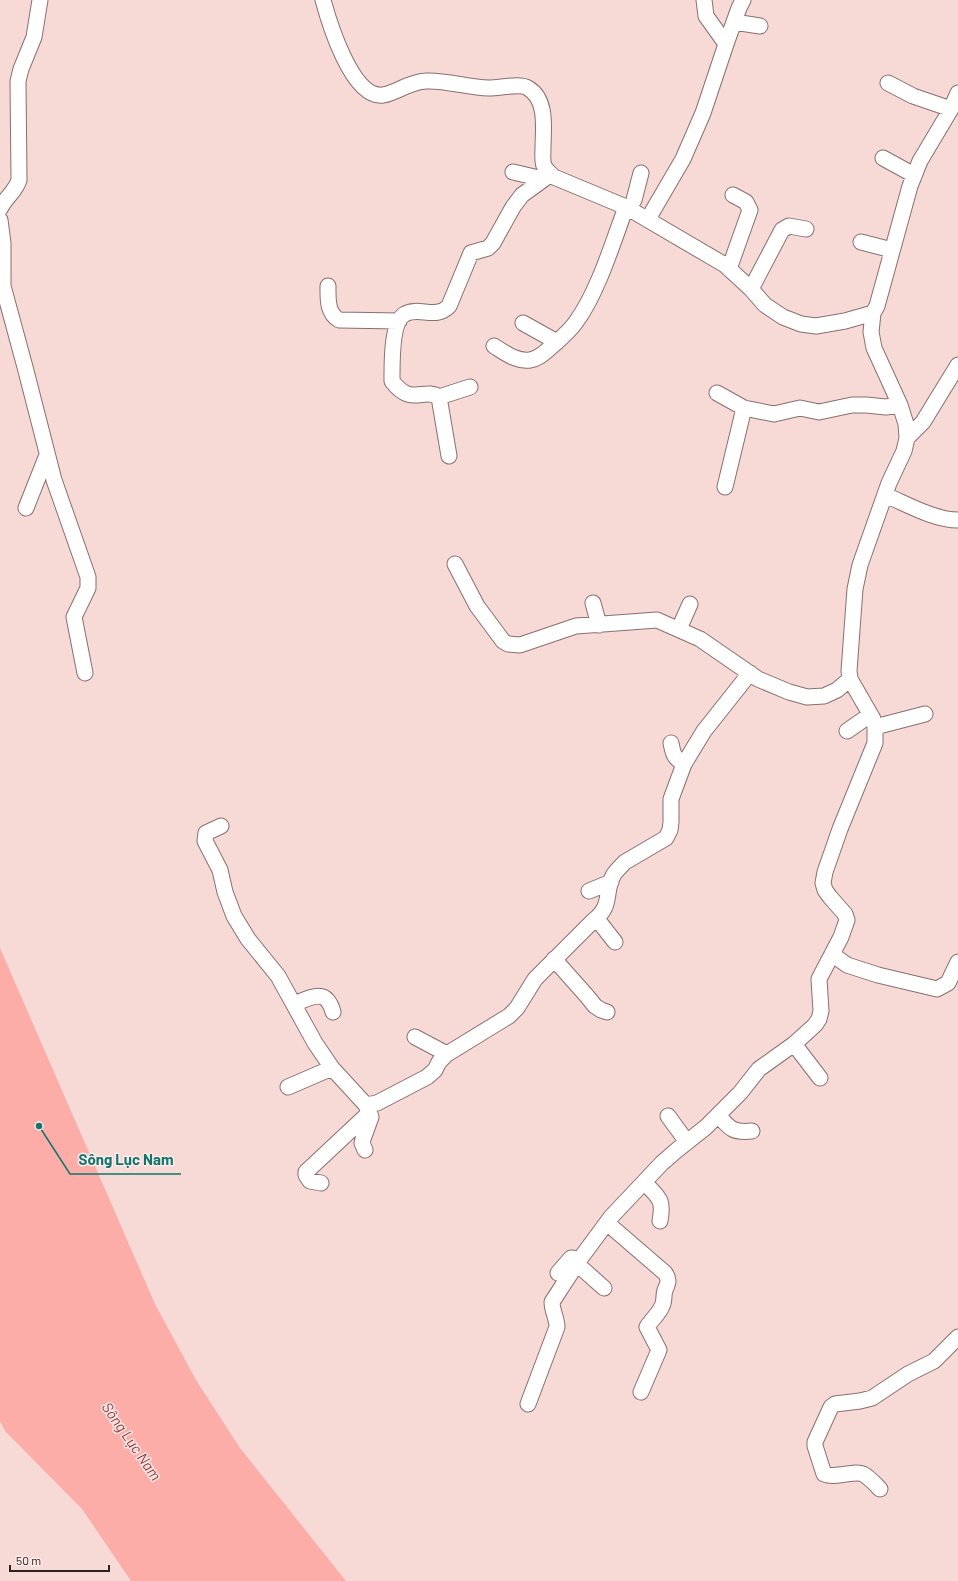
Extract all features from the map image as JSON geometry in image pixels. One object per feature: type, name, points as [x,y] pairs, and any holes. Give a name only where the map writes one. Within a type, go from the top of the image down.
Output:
[{"type":"street","points":[[0,209],[17,186],[18,80],[34,37],[40,0]]},
{"type":"street","points":[[322,0],[332,30],[354,75],[368,91],[377,95],[384,95],[412,83],[432,81],[462,86],[489,88],[521,86],[529,88],[541,105],[543,116],[544,164],[547,176]]},
{"type":"street","points":[[327,14],[335,0]]},
{"type":"street","points":[[704,0],[706,16],[726,44]]},
{"type":"street","points":[[648,219],[683,159],[704,113],[726,44],[743,0]]},
{"type":"street","points":[[734,22],[760,26]]},
{"type":"street","points":[[888,83],[913,96],[951,109]]},
{"type":"street","points":[[528,1404],[557,1327],[557,1321],[552,1310],[552,1302],[578,1262],[607,1223],[662,1164],[706,1127],[740,1093],[759,1070],[794,1044],[815,1025],[819,1019],[819,979],[841,937],[847,920],[845,914],[830,897],[823,884],[825,872],[840,829],[872,754],[875,743],[872,721],[850,679],[849,671],[855,589],[860,565],[885,495],[904,451],[907,438],[906,424],[900,405],[874,348],[871,332],[873,313],[877,306],[914,175],[920,161],[951,109],[958,93]]},
{"type":"street","points":[[883,158],[914,175]]},
{"type":"street","points":[[513,172],[554,177],[631,205],[648,219],[725,265],[765,304],[783,317],[801,324],[816,326],[845,322],[873,313]]},
{"type":"street","points":[[494,346],[512,357],[522,360],[531,360],[537,358],[557,342],[576,322],[598,281],[631,205],[641,173]]},
{"type":"street","points":[[470,387],[439,397],[432,395],[413,396],[402,393],[392,381],[393,350],[399,321],[404,314],[410,312],[438,313],[444,311],[448,306],[471,253],[488,248],[493,243],[522,194],[547,176]]},
{"type":"street","points":[[729,269],[750,210],[746,202],[733,196]]},
{"type":"street","points":[[0,220],[4,262],[2,280],[4,310],[25,367],[54,480],[88,577],[88,588],[74,617],[85,673]]},
{"type":"street","points":[[751,289],[782,230],[789,226],[806,229]]},
{"type":"street","points":[[861,242],[892,250]]},
{"type":"street","points":[[328,286],[330,311],[333,316],[339,320],[399,321]]},
{"type":"street","points":[[523,323],[557,342]]},
{"type":"street","points":[[907,438],[923,422],[958,365]]},
{"type":"street","points":[[717,393],[744,408],[774,414],[800,408],[819,412],[852,405],[866,405],[886,408],[900,405]]},
{"type":"street","points":[[439,397],[449,456]]},
{"type":"street","points":[[725,487],[744,408]]},
{"type":"street","points":[[26,508],[47,455]]},
{"type":"street","points":[[885,495],[939,517],[949,520],[958,520]]},
{"type":"street","points":[[455,564],[477,606],[502,641],[508,644],[520,645],[570,627],[657,620],[679,629],[714,648],[768,684],[789,692],[807,697],[824,696],[837,690],[850,679]]},
{"type":"street","points":[[593,603],[599,624]]},
{"type":"street","points":[[679,629],[690,604]]},
{"type":"street","points":[[321,1183],[310,1181],[306,1172],[368,1109],[427,1077],[435,1070],[447,1054],[509,1016],[517,1008],[535,979],[554,959],[602,915],[606,908],[614,875],[625,862],[666,838],[670,830],[671,799],[684,764],[704,731],[750,673]]},
{"type":"street","points":[[847,731],[872,721],[925,714]]},
{"type":"street","points":[[671,743],[673,755],[684,764]]},
{"type":"street","points":[[220,826],[206,833],[205,841],[220,870],[225,892],[234,916],[248,940],[278,976],[315,1043],[332,1068],[368,1109],[370,1120],[362,1143],[365,1150]]},
{"type":"street","points":[[589,891],[612,882]]},
{"type":"street","points":[[597,919],[615,942]]},
{"type":"street","points":[[832,954],[847,965],[878,975],[937,989],[948,983],[958,962]]},
{"type":"street","points":[[554,959],[595,1006],[607,1012]]},
{"type":"street","points":[[294,1004],[315,997],[323,997],[327,999],[333,1012]]},
{"type":"street","points":[[415,1037],[447,1054]]},
{"type":"street","points":[[794,1044],[820,1078]]},
{"type":"street","points":[[288,1087],[332,1068]]},
{"type":"street","points":[[718,1115],[733,1130],[740,1132],[752,1131]]},
{"type":"street","points":[[668,1116],[687,1142]]},
{"type":"street","points":[[645,1183],[660,1199],[662,1206],[660,1221]]},
{"type":"street","points":[[607,1223],[665,1272],[668,1277],[669,1282],[664,1295],[662,1308],[647,1327],[659,1350],[641,1392]]},
{"type":"street","points":[[558,1273],[571,1258],[578,1262],[604,1288]]},
{"type":"street","points":[[880,1489],[863,1474],[859,1473],[833,1476],[824,1474],[815,1446],[818,1434],[831,1407],[835,1404],[872,1398],[908,1374],[929,1364],[958,1337]]},
{"type":"water","name":"Sông Lục Nam","points":[[0,948],[155,1304],[196,1380],[240,1448],[346,1581],[131,1581],[82,1509],[5,1431],[0,1421]]},
{"type":"place","name":"Sông Lục Nam","points":[[39,1126]]}]
